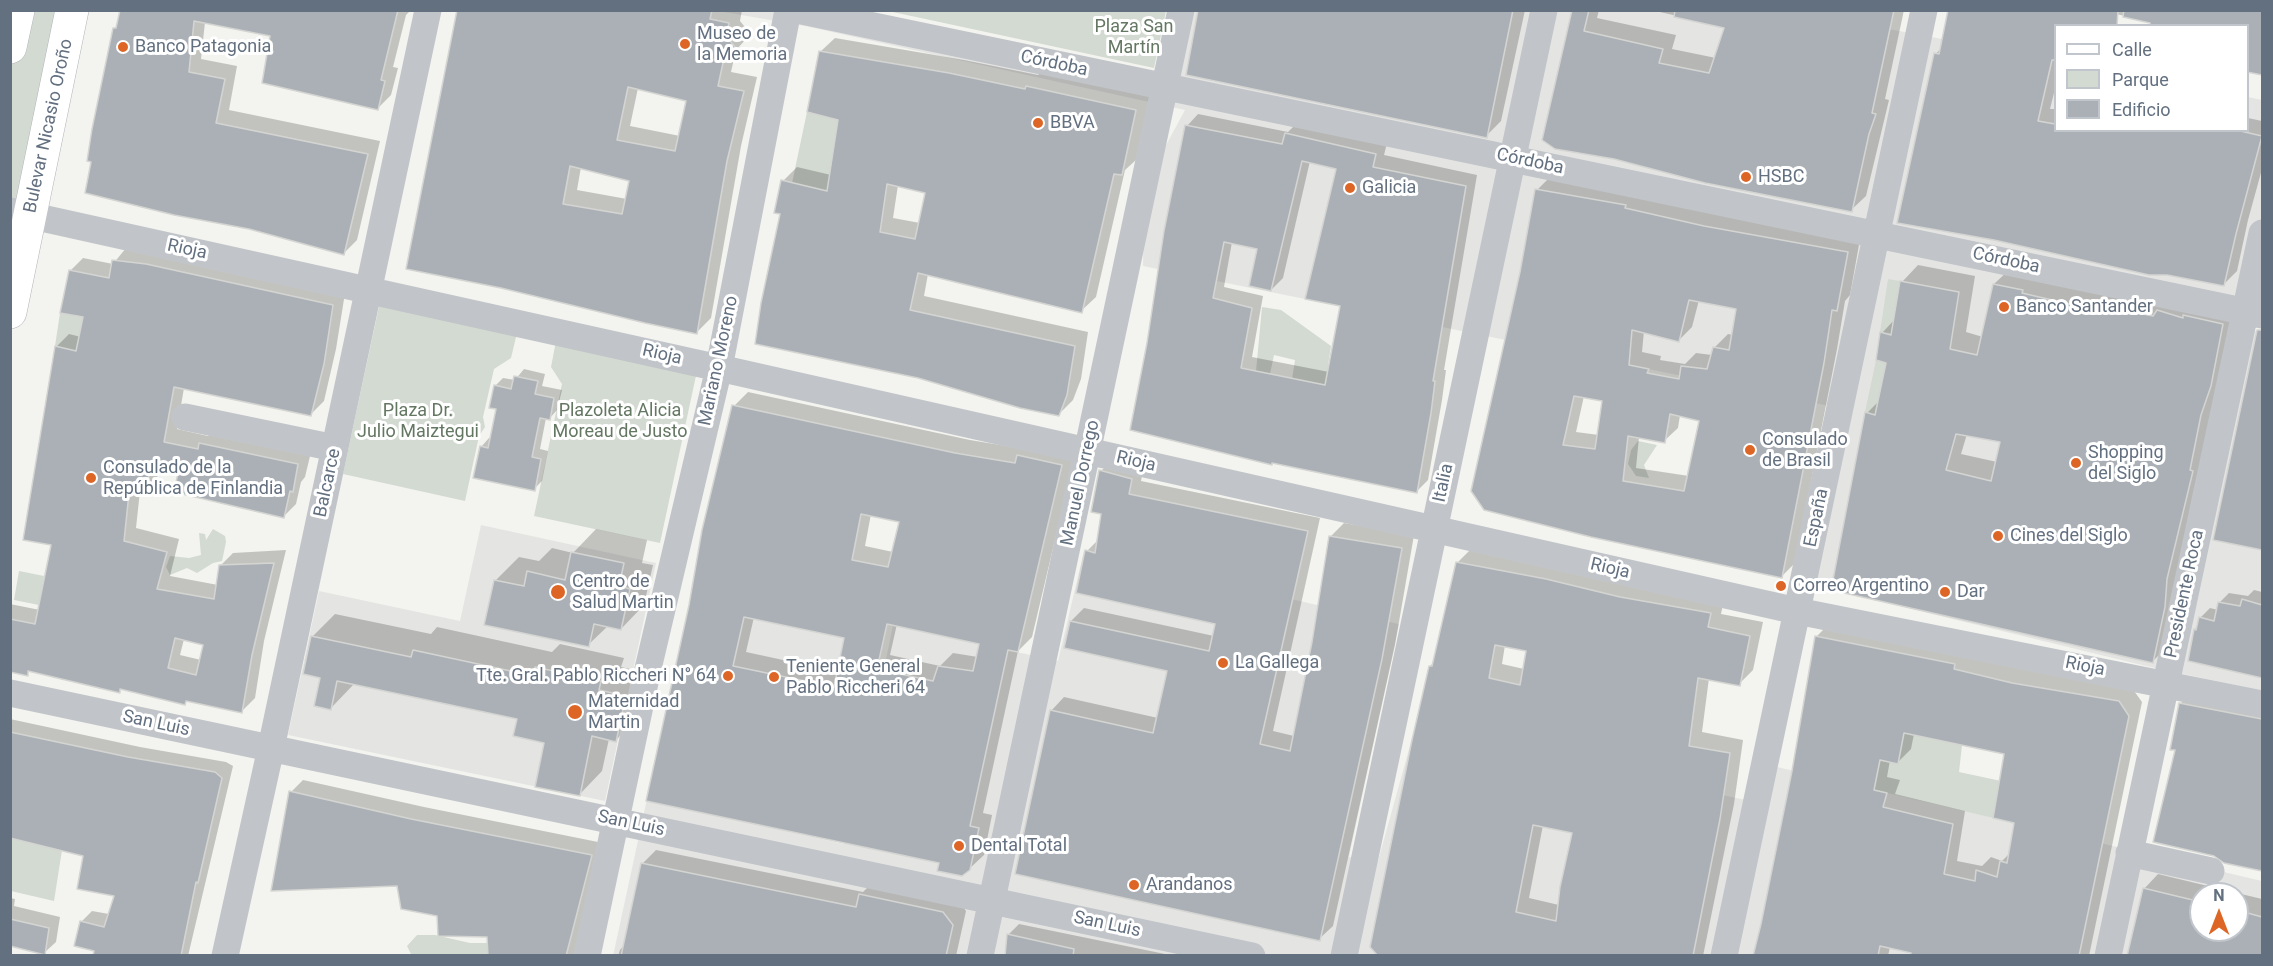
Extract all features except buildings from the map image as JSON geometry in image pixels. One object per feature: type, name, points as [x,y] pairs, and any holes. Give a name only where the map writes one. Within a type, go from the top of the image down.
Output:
[{"type":"main road","points":[[10,47],[18,10]]},
{"type":"main road","name":"Bulevar Nicasio Oroño","points":[[10,312],[20,213],[72,10]]},
{"type":"street","name":"Balcarce","points":[[225,956],[428,10]]},
{"type":"street","name":"Mariano Moreno","points":[[587,956],[647,673],[719,368],[788,10]]},
{"type":"street","name":"Córdoba","points":[[796,10],[2254,313]]},
{"type":"street","name":"Manuel Dorrego","points":[[980,956],[1181,10]]},
{"type":"street","name":"Italia","points":[[1344,956],[1544,10]]},
{"type":"street","name":"España","points":[[1724,956],[1924,10]]},
{"type":"street","name":"Rioja","points":[[20,213],[1797,611],[2262,704]]},
{"type":"street","name":"Presidente Roca","points":[[2108,956],[2166,683],[2254,313],[2262,232]]},
{"type":"street","points":[[185,417],[335,448]]},
{"type":"street","name":"San Luis","points":[[10,693],[1252,956]]},
{"type":"street","points":[[2130,853],[2211,871]]},
{"type":"shaded area","points":[[718,11],[835,11],[1164,87],[1181,11],[1792,11],[2054,60],[2054,132],[2249,132],[2249,97],[2262,100],[2262,230],[2252,330],[2262,332],[2262,691],[2146,666],[1792,580],[1839,408],[1143,266],[1144,186],[1185,110],[805,26]]},
{"type":"shaded area","points":[[481,525],[656,563],[605,801],[288,735],[319,591],[460,621]]},
{"type":"shaded area","points":[[1084,551],[1399,624],[1349,857],[1378,861],[1414,731],[1756,802],[1777,767],[2262,881],[2262,956],[613,956],[689,605],[882,646],[864,731],[811,727],[790,832],[844,844],[893,625],[1058,661]]},
{"type":"green space","points":[[18,11],[72,11],[11,312],[11,47]]},
{"type":"green space","name":"Plaza San Martín","points":[[888,11],[1166,11],[1154,68]]},
{"type":"green space","points":[[807,112],[838,120],[830,170],[885,183],[884,205],[792,183]]},
{"type":"green space","points":[[1888,279],[1900,281],[1891,333],[1880,332]]},
{"type":"green space","name":"Plaza Dr. Julio Maiztegui","points":[[380,302],[517,333],[511,358],[494,369],[483,417],[485,427],[479,436],[465,501],[343,474]]},
{"type":"green space","points":[[1262,307],[1281,310],[1331,346],[1328,365],[1368,372],[1327,385],[1292,379],[1295,360],[1274,355],[1270,374],[1256,371]]},
{"type":"green space","points":[[60,313],[83,317],[76,351],[55,346]]},
{"type":"green space","name":"Plazoleta Alicia Moreau de Justo","points":[[556,341],[697,371],[660,543],[534,516],[562,384],[551,367]]},
{"type":"green space","points":[[1876,360],[1886,363],[1875,416],[1865,412]]},
{"type":"green space","points":[[1638,441],[1657,445],[1644,465],[1649,478],[1636,476],[1628,464],[1631,450]]},
{"type":"green space","points":[[213,529],[225,536],[222,561],[213,563],[197,573],[187,568],[170,575],[166,567],[170,556],[189,558],[201,555],[199,533],[205,534],[206,540]]},
{"type":"green space","points":[[19,571],[44,576],[39,605],[14,600]]},
{"type":"green space","points":[[1904,733],[1962,745],[1959,772],[2001,781],[1993,818],[1874,790],[1880,760],[1898,763]]},
{"type":"green space","points":[[11,838],[62,850],[54,901],[11,891]]},
{"type":"green space","points":[[417,935],[435,935],[470,943],[500,943],[509,956],[412,956],[407,946]]},
{"type":"place","name":"Museo de la Memoria","points":[[685,44]]},
{"type":"place","name":"Banco Patagonia","points":[[123,47]]},
{"type":"place","name":"BBVA","points":[[1038,123]]},
{"type":"place","name":"HSBC","points":[[1746,177]]},
{"type":"place","name":"Galicia","points":[[1350,188]]},
{"type":"place","name":"Banco Santander","points":[[2004,307]]},
{"type":"place","name":"Consulado de Brasil","points":[[1750,450]]},
{"type":"place","name":"Shopping del Siglo","points":[[2076,463]]},
{"type":"place","name":"Consulado de la República de Finlandia","points":[[91,478]]},
{"type":"place","name":"Cines del Siglo","points":[[1998,536]]},
{"type":"place","name":"Correo Argentino","points":[[1781,586]]},
{"type":"place","name":"Centro de Salud Martin","points":[[558,592]]},
{"type":"place","name":"Dar","points":[[1945,592]]},
{"type":"place","name":"La Gallega","points":[[1223,663]]},
{"type":"place","name":"Tte. Gral. Pablo Riccheri N° 64","points":[[728,676]]},
{"type":"place","name":"Teniente General Pablo Riccheri 64","points":[[774,677]]},
{"type":"place","name":"Maternidad Martin","points":[[575,712]]},
{"type":"place","name":"Dental Total","points":[[959,846]]},
{"type":"place","name":"Arandanos","points":[[1134,885]]}]
